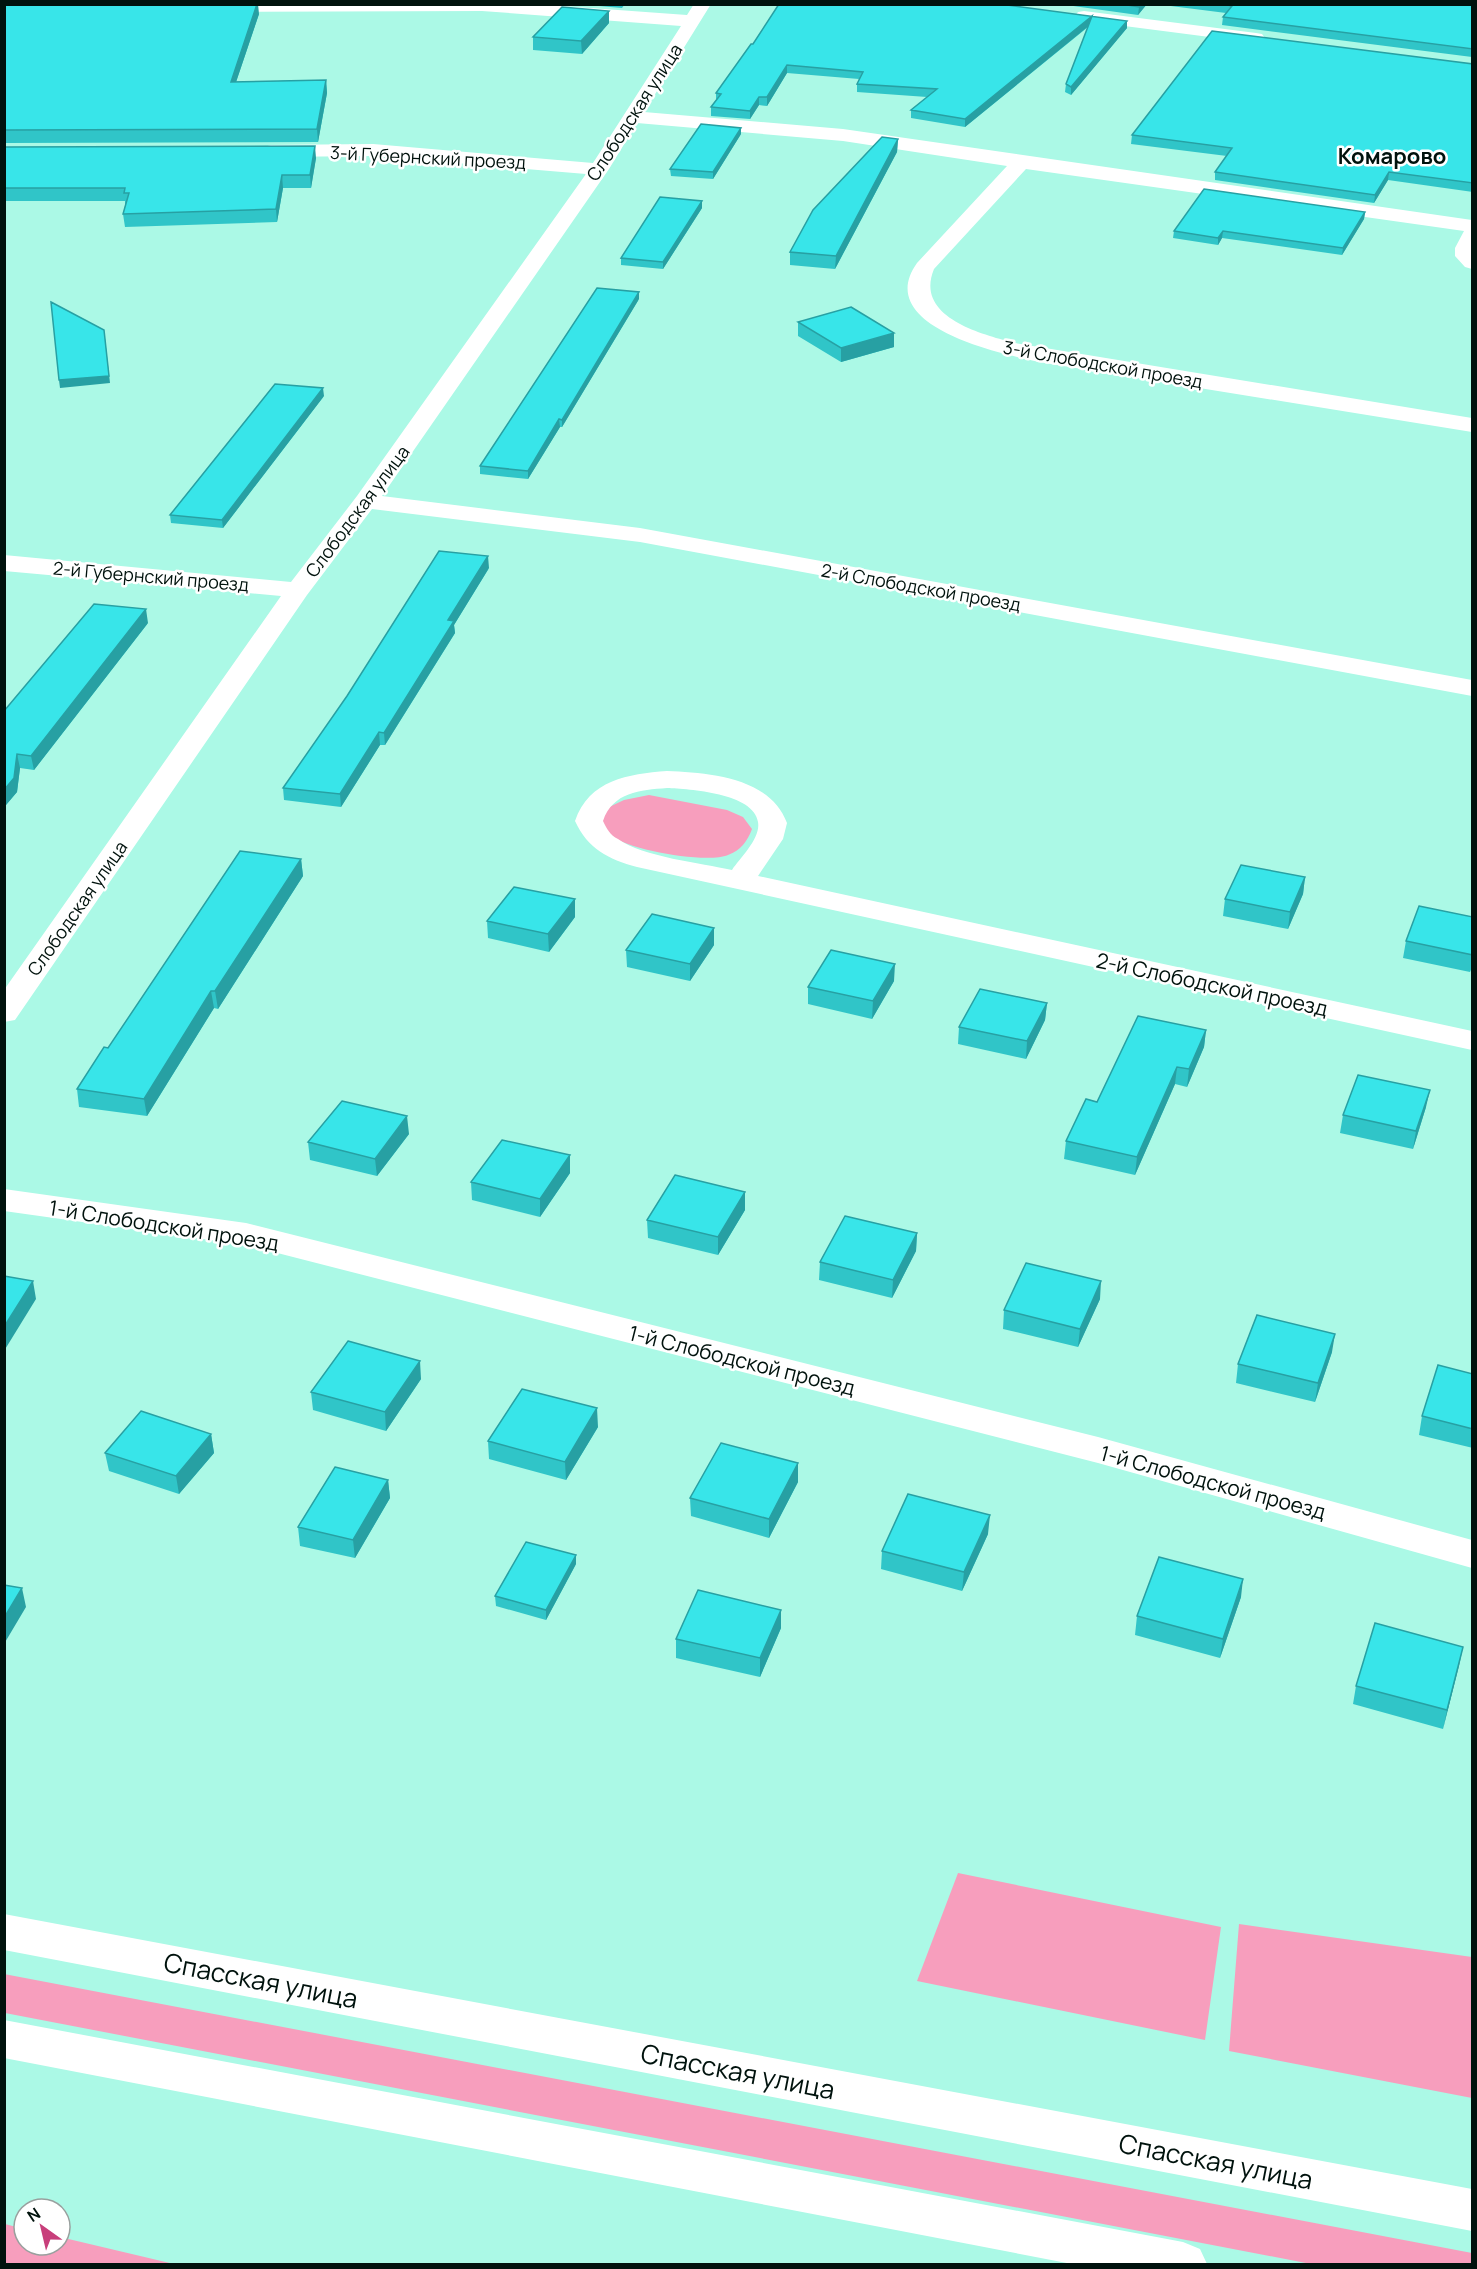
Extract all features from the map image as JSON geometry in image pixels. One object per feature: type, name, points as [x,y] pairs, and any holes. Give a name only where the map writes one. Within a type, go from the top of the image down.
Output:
[{"type":"street","points":[[192,7],[427,5],[697,13]]},
{"type":"street","name":"Слободская улица","points":[[4,1013],[298,590],[366,501],[599,169],[697,13]]},
{"type":"street","points":[[1061,13],[1272,39]]},
{"type":"street","points":[[631,117],[843,135],[1473,226]]},
{"type":"street","name":"3-й Губернский проезд","points":[[254,151],[373,150],[599,169]]},
{"type":"street","name":"3-й Слободской проезд","points":[[1021,162],[924,267],[918,285],[922,302],[938,320],[965,335],[984,342],[1045,356],[1473,424]]},
{"type":"street","points":[[1473,235],[1465,248],[1465,256],[1473,263]]},
{"type":"street","name":"2-й Слободской проезд","points":[[366,501],[640,535],[1473,688]]},
{"type":"street","name":"2-й Губернский проезд","points":[[4,563],[298,590]]},
{"type":"street","name":"2-й Слободской проезд","points":[[740,880],[769,839],[773,823],[766,808],[748,795],[723,787],[662,779],[633,783],[610,792],[594,805],[589,821],[595,836],[611,849],[637,858],[1473,1041]]},
{"type":"street","name":"1-й Слободской проезд","points":[[4,1200],[246,1234],[1087,1447],[1473,1554]]},
{"type":"street","name":"Спасская улица","points":[[4,1932],[1473,2210]]},
{"type":"street","points":[[4,2039],[1183,2265]]},
{"type":"shaded area","points":[[649,795],[727,810],[743,817],[752,829],[746,842],[733,853],[703,858],[651,851],[609,835],[602,821],[605,809],[624,800]]},
{"type":"shaded area","points":[[958,1873],[1221,1927],[1205,2040],[917,1981]]},
{"type":"shaded area","points":[[1239,1924],[1472,1957],[1472,2098],[1229,2051]]},
{"type":"shaded area","points":[[4,1974],[1472,2253],[1472,2264],[1311,2264],[5,2013]]},
{"type":"shaded area","points":[[5,2224],[12,2226],[12,2257],[72,2257],[72,2240],[174,2264],[5,2264]]},
{"type":"building","points":[[4,4],[257,4],[231,82],[326,80],[317,129],[4,130]]},
{"type":"building","points":[[779,4],[1000,4],[1092,16],[965,119],[911,110],[937,89],[857,84],[863,72],[787,65],[767,97],[759,97],[750,111],[711,107],[721,94],[716,93],[753,44]]},
{"type":"building","points":[[1121,4],[1141,4],[1139,7]]},
{"type":"building","points":[[1223,4],[1473,4],[1473,49],[1223,17],[1232,6]]},
{"type":"building","points":[[562,7],[609,11],[581,41],[533,37]]},
{"type":"building","points":[[1092,16],[1127,21],[1071,87],[1066,84]]},
{"type":"building","points":[[1212,31],[1473,64],[1473,183],[1389,172],[1375,195],[1215,172],[1232,148],[1132,135]]},
{"type":"building","points":[[701,124],[741,128],[713,172],[670,169]]},
{"type":"building","points":[[882,137],[898,139],[836,256],[790,252],[813,210]]},
{"type":"building","points":[[315,146],[310,175],[282,175],[276,209],[123,214],[129,193],[124,193],[125,188],[4,188],[4,147]]},
{"type":"building","points":[[1204,189],[1365,212],[1343,248],[1223,231],[1218,238],[1174,231]]},
{"type":"building","points":[[660,197],[702,201],[663,262],[621,258]]},
{"type":"building","points":[[597,288],[639,292],[562,420],[559,419],[528,471],[480,466]]},
{"type":"building","points":[[51,302],[104,330],[109,376],[59,380]]},
{"type":"building","points":[[851,307],[894,333],[841,348],[798,322]]},
{"type":"building","points":[[275,384],[323,388],[222,520],[170,515]]},
{"type":"building","points":[[439,551],[488,556],[448,620],[454,621],[384,733],[379,732],[340,794],[283,788],[347,696]]},
{"type":"building","points":[[94,604],[146,609],[31,756],[17,754],[14,778],[4,790],[4,711]]},
{"type":"building","points":[[240,851],[301,859],[215,991],[211,991],[144,1099],[77,1089],[104,1047],[108,1048]]},
{"type":"building","points":[[1241,865],[1305,877],[1290,912],[1225,899]]},
{"type":"building","points":[[514,887],[575,899],[548,934],[487,921]]},
{"type":"building","points":[[1419,906],[1473,917],[1473,955],[1406,941]]},
{"type":"building","points":[[652,914],[714,928],[690,964],[626,950]]},
{"type":"building","points":[[831,950],[895,964],[873,1001],[808,987]]},
{"type":"building","points":[[980,989],[1047,1003],[1027,1041],[959,1027]]},
{"type":"building","points":[[1138,1016],[1206,1030],[1189,1069],[1177,1067],[1137,1157],[1066,1141],[1086,1099],[1097,1102]]},
{"type":"building","points":[[1358,1075],[1430,1090],[1416,1131],[1343,1115]]},
{"type":"building","points":[[342,1101],[407,1116],[375,1159],[308,1142]]},
{"type":"building","points":[[502,1140],[570,1155],[540,1199],[471,1182]]},
{"type":"building","points":[[675,1175],[745,1192],[718,1237],[647,1220]]},
{"type":"building","points":[[845,1216],[917,1233],[893,1280],[820,1262]]},
{"type":"building","points":[[1026,1263],[1101,1281],[1080,1329],[1004,1310]]},
{"type":"building","points":[[4,1276],[33,1281],[4,1327]]},
{"type":"building","points":[[1257,1315],[1335,1334],[1318,1383],[1238,1364]]},
{"type":"building","points":[[348,1341],[420,1361],[385,1412],[311,1392]]},
{"type":"building","points":[[1438,1365],[1473,1374],[1473,1429],[1422,1416]]},
{"type":"building","points":[[522,1389],[597,1408],[565,1462],[488,1441]]},
{"type":"building","points":[[141,1411],[211,1434],[176,1476],[105,1453]]},
{"type":"building","points":[[721,1443],[798,1463],[769,1519],[690,1498]]},
{"type":"building","points":[[335,1467],[388,1480],[353,1540],[298,1527]]},
{"type":"building","points":[[908,1494],[990,1515],[964,1572],[882,1551]]},
{"type":"building","points":[[526,1542],[576,1555],[546,1610],[495,1596]]},
{"type":"building","points":[[1159,1557],[1243,1579],[1223,1639],[1137,1616]]},
{"type":"building","points":[[4,1585],[22,1588],[4,1618]]},
{"type":"building","points":[[698,1590],[781,1610],[760,1658],[676,1639]]},
{"type":"building","points":[[1375,1623],[1463,1647],[1447,1710],[1356,1686]]},
{"type":"district","name":"Комарово","points":[[1392,156]]}]
